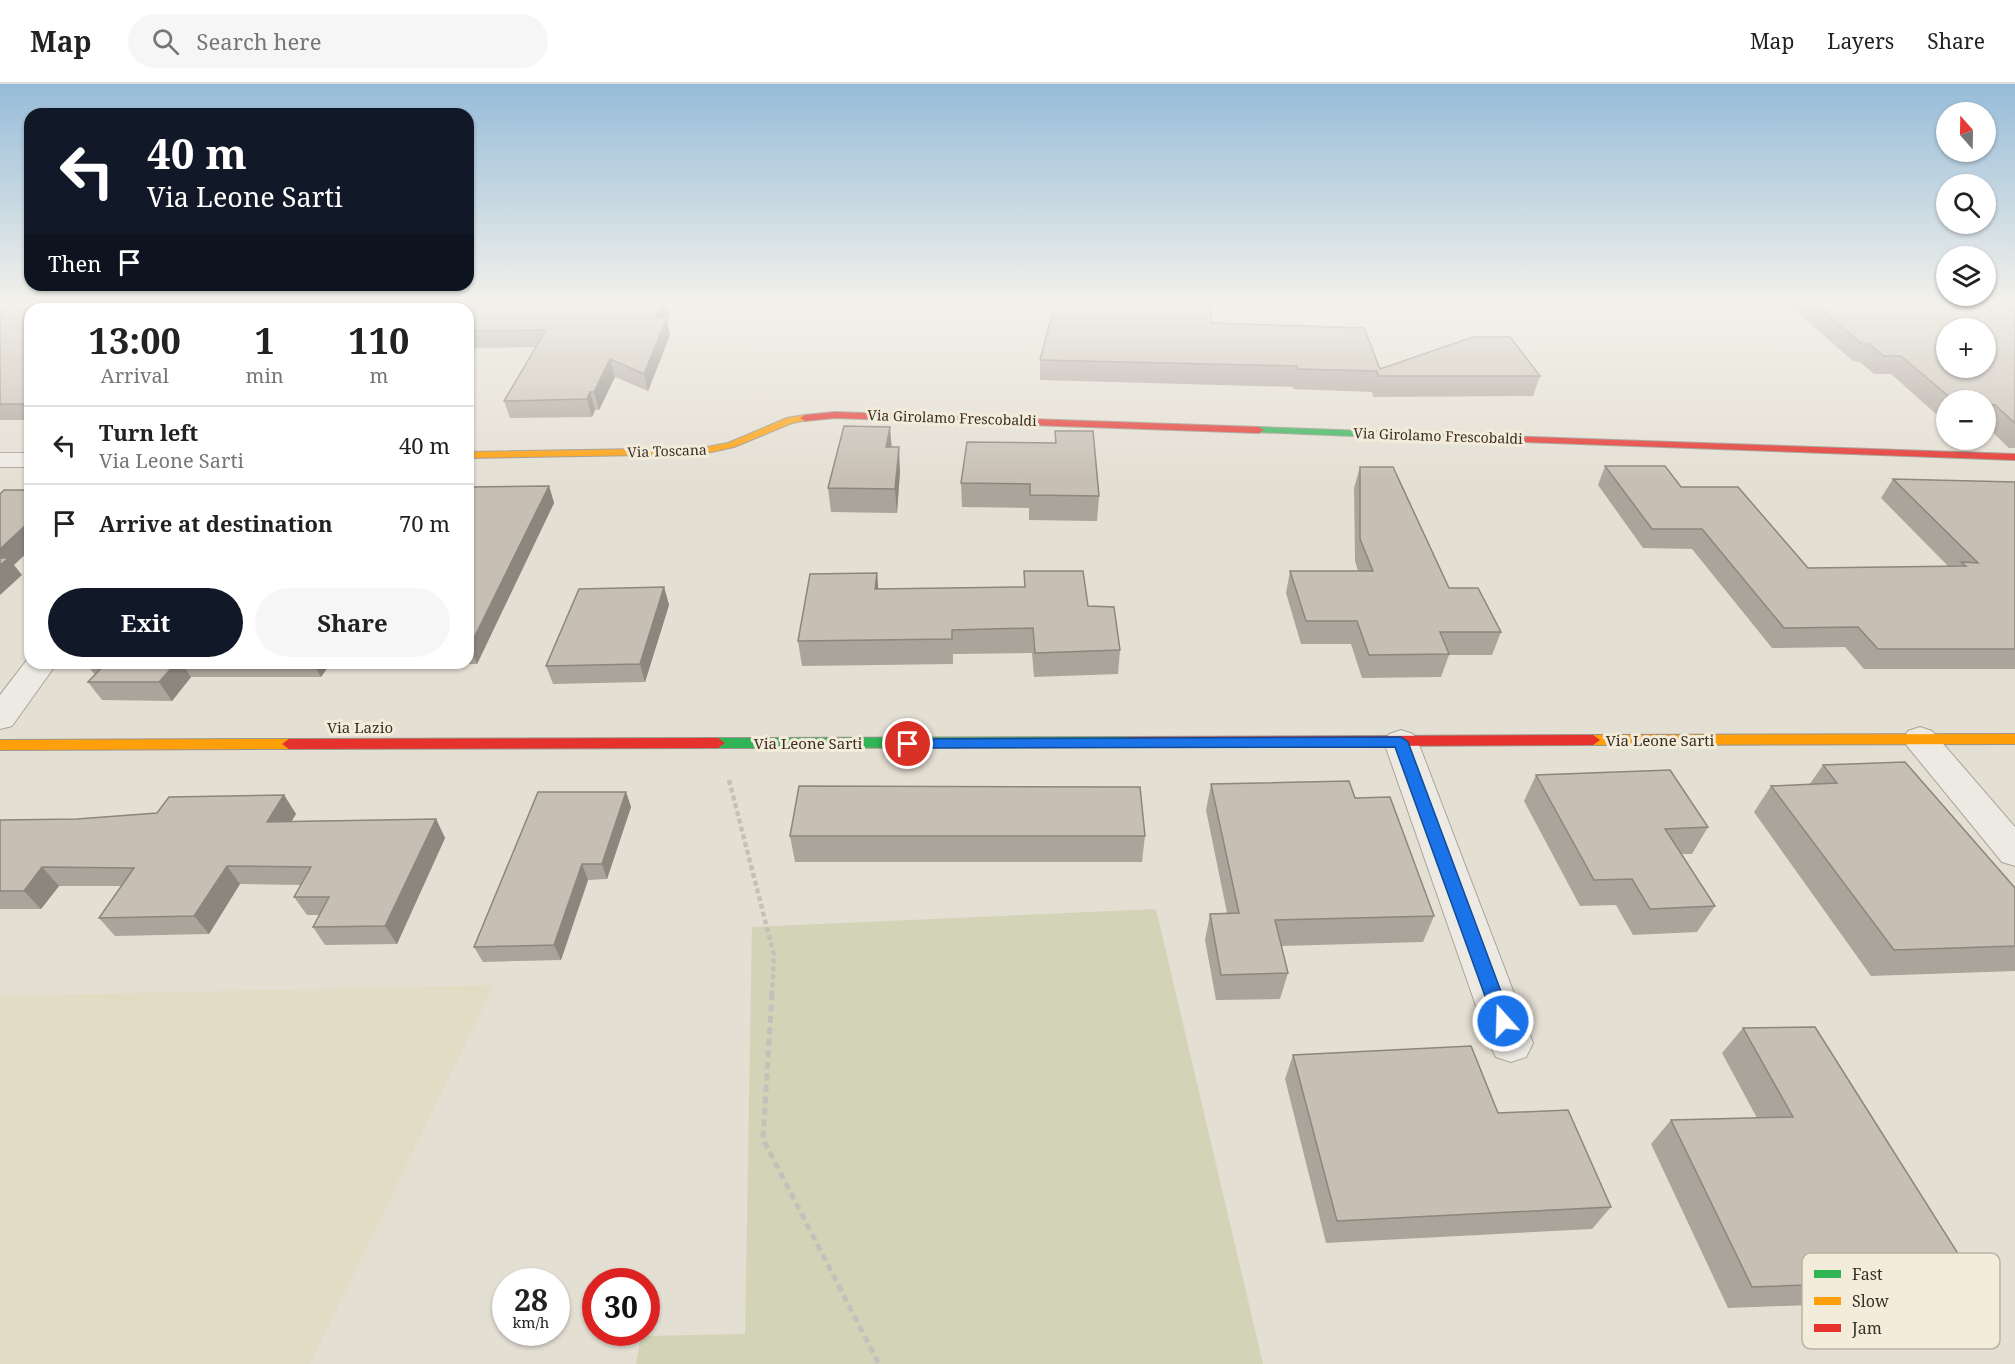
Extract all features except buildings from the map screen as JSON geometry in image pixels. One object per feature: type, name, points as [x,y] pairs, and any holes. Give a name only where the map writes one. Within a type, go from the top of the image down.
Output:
[{"type":"street","name":"Via Toscana","points":[[474,455],[702,451],[731,445],[777,424],[797,418],[821,415],[860,415]]},
{"type":"street","name":"Via Girolamo Frescobaldi","points":[[860,415],[2015,457]]},
{"type":"street","points":[[0,460],[24,460]]},
{"type":"street","points":[[0,718],[36,669]]},
{"type":"street","points":[[1920,739],[2015,852]]},
{"type":"street","name":"Via Leone Sarti","points":[[720,744],[2015,739]]},
{"type":"street","points":[[1401,742],[1511,1043]]},
{"type":"street","name":"Via Lazio","points":[[0,745],[720,744]]},
{"type":"path","points":[[720,744],[774,955],[763,1140],[879,1364]]},
{"type":"shaded area","points":[[494,985],[310,1364],[0,1364],[0,996]]},
{"type":"green space","points":[[1156,909],[1263,1364],[636,1364],[639,1346],[660,1346],[660,1336],[745,1334],[752,927]]},
{"type":"traffic: fast","points":[[1259,430],[1501,439]]},
{"type":"traffic: fast","points":[[718,743],[1127,742]]},
{"type":"traffic: slow","points":[[474,455],[702,451],[731,445],[790,420],[805,418]]},
{"type":"traffic: slow","points":[[1593,740],[2015,739]]},
{"type":"traffic: slow","points":[[0,745],[289,744]]},
{"type":"traffic: jam","points":[[805,418],[835,415],[1259,430]]},
{"type":"traffic: jam","points":[[1501,439],[2015,457]]},
{"type":"traffic: jam","points":[[1127,742],[1593,740]]},
{"type":"traffic: jam","points":[[289,744],[718,743]]},
{"type":"route","points":[[908,744],[1401,742],[1503,1021]]}]
